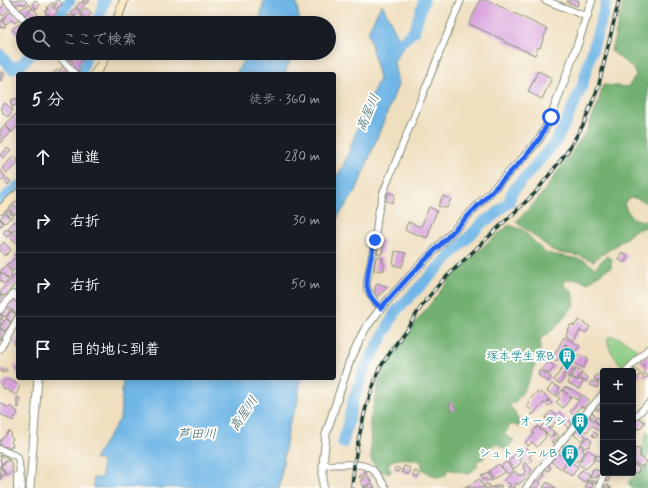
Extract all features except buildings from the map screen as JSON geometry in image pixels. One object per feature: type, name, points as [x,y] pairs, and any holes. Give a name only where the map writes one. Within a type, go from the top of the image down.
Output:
[{"type":"main road","points":[[118,16],[124,0]]},
{"type":"main road","points":[[95,72],[103,60]]},
{"type":"main road","points":[[0,210],[16,196]]},
{"type":"street","points":[[6,0],[21,16]]},
{"type":"street","points":[[381,308],[367,289],[367,285],[378,214],[383,193],[460,0]]},
{"type":"street","points":[[546,0],[588,17]]},
{"type":"street","points":[[323,488],[323,465],[326,434],[348,363],[365,329],[381,308],[406,280],[526,156],[540,138],[551,117],[588,17],[592,0]]},
{"type":"street","points":[[62,60],[72,72]]},
{"type":"street","points":[[100,72],[102,63]]},
{"type":"street","points":[[0,310],[13,294],[16,297]]},
{"type":"street","points":[[0,349],[16,321]]},
{"type":"street","points":[[629,368],[648,349]]},
{"type":"street","points":[[30,488],[38,380]]},
{"type":"street","points":[[526,488],[600,398]]},
{"type":"street","points":[[636,416],[648,404]]},
{"type":"street","points":[[0,449],[18,456]]},
{"type":"street","points":[[17,488],[18,456]]},
{"type":"street","points":[[18,456],[22,488]]},
{"type":"street","points":[[323,465],[366,466],[372,470],[386,488]]},
{"type":"street","points":[[599,488],[603,476]]},
{"type":"green space","points":[[624,0],[648,0],[648,203],[632,197],[624,203],[630,215],[638,220],[648,222],[647,227],[635,230],[625,239],[593,261],[581,256],[555,252],[516,222],[539,198],[587,130],[597,106],[603,85],[628,87],[636,76],[633,68],[611,51]]},
{"type":"green space","points":[[509,225],[523,230],[545,253],[584,260],[595,268],[606,256],[612,259],[611,268],[605,270],[588,283],[576,279],[564,281],[565,287],[572,290],[575,304],[554,329],[540,339],[540,354],[525,388],[515,402],[509,405],[514,411],[522,428],[511,424],[504,435],[514,440],[506,450],[497,444],[491,446],[483,459],[476,461],[478,466],[468,474],[448,469],[445,476],[439,478],[423,470],[421,461],[408,459],[400,459],[388,463],[391,473],[378,471],[371,459],[370,421],[378,383],[386,364],[397,346],[454,274]]},
{"type":"green space","points":[[611,336],[622,339],[638,350],[622,366],[608,345],[608,337]]},
{"type":"green space","points":[[648,431],[647,458],[642,456],[644,439]]},
{"type":"green space","points":[[648,465],[648,488],[631,488],[628,482]]},
{"type":"water","points":[[264,0],[296,0],[299,16],[261,16]]},
{"type":"water","points":[[382,4],[403,47],[394,61],[398,85],[356,191],[337,218],[336,228],[336,176],[343,167],[360,121],[379,79],[368,31]]},
{"type":"water","points":[[243,60],[290,60],[286,72],[237,72]]},
{"type":"water","name":"芦田川","points":[[123,380],[301,380],[297,405],[289,424],[279,488],[94,488],[93,478],[102,478],[102,461],[94,459],[120,419]]},
{"type":"waterway","points":[[59,16],[70,0]]},
{"type":"waterway","points":[[99,16],[105,0]]},
{"type":"waterway","name":"高屋川","points":[[391,54],[392,50],[414,31],[424,0]]},
{"type":"waterway","points":[[343,443],[353,401],[363,373],[396,311],[484,221],[492,217],[509,202],[512,192],[554,144],[581,89],[607,0]]},
{"type":"waterway","points":[[0,54],[12,69],[26,60]]},
{"type":"waterway","points":[[82,72],[85,60]]},
{"type":"waterway","points":[[0,202],[16,188]]},
{"type":"railway","points":[[352,488],[359,437],[366,407],[379,369],[426,300],[441,282],[535,193],[567,152],[583,125],[598,88],[619,0]]},
{"type":"place","name":"塚本学生寮B","points":[[567,371]]},
{"type":"place","name":"オータシ","points":[[580,436]]},
{"type":"place","name":"シュトラールB","points":[[570,468]]},
{"type":"route","points":[[375,240],[367,280],[367,289],[381,308],[406,280],[526,156],[540,138],[551,117]]}]
